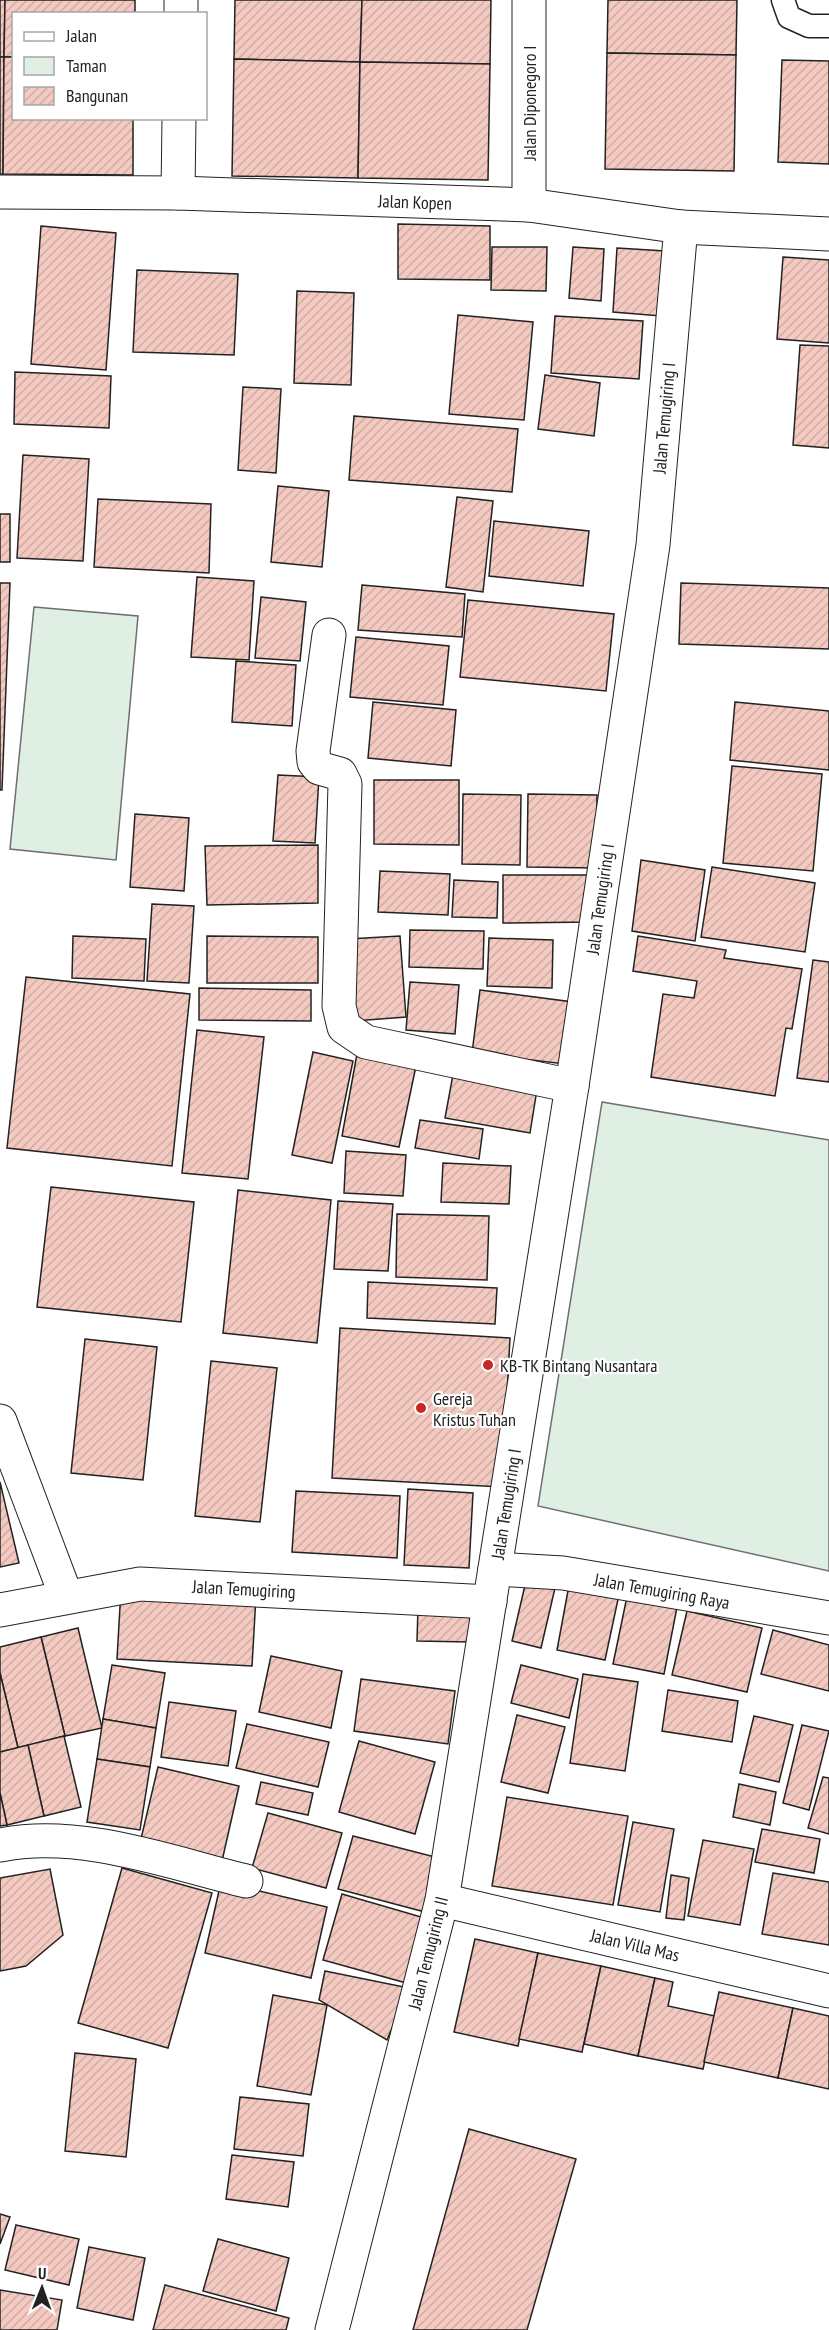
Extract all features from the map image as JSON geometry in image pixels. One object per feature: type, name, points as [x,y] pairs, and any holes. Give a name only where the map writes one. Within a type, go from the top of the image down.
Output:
[{"type":"street","name":"Jalan Diponegoro I","points":[[529,0],[529,205]]},
{"type":"street","points":[[178,193],[179,120]]},
{"type":"street","name":"Jalan Kopen","points":[[0,192],[178,193],[529,205],[681,227],[829,234]]},
{"type":"street","name":"Jalan Temugiring I","points":[[495,1569],[572,1086],[653,545],[681,227]]},
{"type":"street","points":[[329,635],[313,750],[314,762],[319,768],[340,774],[345,784],[339,1006],[344,1027],[366,1042],[572,1086]]},
{"type":"street","points":[[0,1420],[66,1596]]},
{"type":"street","name":"Jalan Temugiring II","points":[[332,2330],[442,1900],[495,1569]]},
{"type":"street","name":"Jalan Temugiring Raya","points":[[495,1569],[563,1573],[829,1618]]},
{"type":"street","name":"Jalan Temugiring","points":[[0,1610],[140,1584],[490,1602]]},
{"type":"street","points":[[0,1845],[40,1839],[84,1842],[246,1881]]},
{"type":"street","name":"Jalan Villa Mas","points":[[442,1900],[829,1991]]},
{"type":"lane","points":[[783,0],[789,17],[809,26],[829,26]]},
{"type":"green space","points":[[34,607],[138,616],[116,860],[10,849]]},
{"type":"green space","points":[[602,1102],[829,1140],[829,1571],[538,1506]]},
{"type":"building","points":[[0,0],[5,0],[4,57],[0,57]]},
{"type":"building","points":[[5,0],[135,0],[135,12],[12,12],[12,57],[4,57]]},
{"type":"building","points":[[235,0],[362,0],[360,62],[234,59]]},
{"type":"building","points":[[362,0],[491,0],[490,64],[360,62]]},
{"type":"building","points":[[608,0],[737,0],[736,55],[607,53]]},
{"type":"building","points":[[607,53],[736,55],[734,171],[605,169]]},
{"type":"building","points":[[0,57],[4,57],[3,174],[0,174]]},
{"type":"building","points":[[4,57],[12,57],[12,120],[133,120],[133,175],[3,174]]},
{"type":"building","points":[[234,59],[360,62],[358,178],[232,176]]},
{"type":"building","points":[[782,60],[829,61],[829,164],[778,162]]},
{"type":"building","points":[[360,62],[490,64],[488,180],[358,178]]},
{"type":"building","points":[[398,224],[490,226],[490,280],[398,279]]},
{"type":"building","points":[[41,226],[116,233],[106,370],[31,364]]},
{"type":"building","points":[[492,247],[547,247],[546,291],[491,290]]},
{"type":"building","points":[[573,247],[604,249],[601,301],[569,298]]},
{"type":"building","points":[[617,248],[665,251],[661,316],[613,312]]},
{"type":"building","points":[[783,257],[829,260],[829,343],[777,339]]},
{"type":"building","points":[[137,270],[238,274],[234,355],[133,352]]},
{"type":"building","points":[[297,291],[354,293],[351,385],[294,383]]},
{"type":"building","points":[[458,315],[533,322],[524,420],[449,414]]},
{"type":"building","points":[[555,316],[643,321],[639,379],[551,373]]},
{"type":"building","points":[[800,345],[829,346],[829,448],[793,445]]},
{"type":"building","points":[[15,372],[111,376],[109,428],[14,424]]},
{"type":"building","points":[[545,375],[600,383],[594,436],[538,429]]},
{"type":"building","points":[[243,387],[281,389],[276,473],[238,470]]},
{"type":"building","points":[[354,416],[518,429],[512,492],[349,480]]},
{"type":"building","points":[[23,455],[89,459],[83,561],[17,558]]},
{"type":"building","points":[[278,486],[329,491],[322,567],[271,562]]},
{"type":"building","points":[[457,497],[493,501],[483,592],[446,587]]},
{"type":"building","points":[[98,499],[211,504],[209,573],[94,567]]},
{"type":"building","points":[[0,514],[10,514],[10,562],[0,562]]},
{"type":"building","points":[[494,521],[589,531],[583,586],[489,576]]},
{"type":"building","points":[[197,577],[254,581],[249,660],[191,657]]},
{"type":"building","points":[[0,583],[10,583],[2,790],[0,790]]},
{"type":"building","points":[[681,583],[829,588],[829,649],[679,644]]},
{"type":"building","points":[[362,585],[465,594],[462,637],[358,630]]},
{"type":"building","points":[[261,597],[306,602],[300,661],[255,658]]},
{"type":"building","points":[[468,600],[614,614],[606,691],[460,677]]},
{"type":"building","points":[[356,637],[449,646],[443,705],[350,697]]},
{"type":"building","points":[[236,661],[296,665],[292,726],[232,722]]},
{"type":"building","points":[[373,702],[456,710],[451,766],[368,758]]},
{"type":"building","points":[[735,702],[829,711],[829,770],[730,760]]},
{"type":"building","points":[[732,766],[822,774],[813,871],[723,863]]},
{"type":"building","points":[[278,775],[319,777],[315,843],[273,841]]},
{"type":"building","points":[[374,780],[459,780],[459,845],[374,844]]},
{"type":"building","points":[[463,794],[521,795],[520,865],[462,864]]},
{"type":"building","points":[[528,794],[597,795],[596,868],[527,867]]},
{"type":"building","points":[[135,814],[189,818],[184,891],[130,887]]},
{"type":"building","points":[[318,845],[318,903],[207,905],[205,846]]},
{"type":"building","points":[[641,860],[705,870],[695,941],[632,931]]},
{"type":"building","points":[[712,867],[815,883],[805,952],[701,937]]},
{"type":"building","points":[[380,871],[450,874],[448,915],[378,912]]},
{"type":"building","points":[[503,875],[592,875],[592,922],[503,923]]},
{"type":"building","points":[[454,880],[498,882],[497,918],[452,917]]},
{"type":"building","points":[[152,904],[194,906],[189,983],[147,981]]},
{"type":"building","points":[[410,930],[484,931],[483,969],[409,967]]},
{"type":"building","points":[[73,936],[146,939],[144,981],[72,978]]},
{"type":"building","points":[[207,936],[318,937],[318,983],[207,983]]},
{"type":"building","points":[[400,936],[406,1017],[354,1021],[348,939]]},
{"type":"building","points":[[638,936],[726,950],[724,958],[802,969],[792,1029],[786,1028],[775,1096],[651,1077],[663,994],[694,998],[697,981],[633,971]]},
{"type":"building","points":[[489,938],[553,940],[552,988],[487,986]]},
{"type":"building","points":[[813,960],[829,962],[829,1082],[797,1078]]},
{"type":"building","points":[[26,977],[190,994],[172,1166],[7,1148]]},
{"type":"building","points":[[410,982],[459,985],[455,1034],[406,1030]]},
{"type":"building","points":[[199,988],[311,990],[311,1021],[199,1020]]},
{"type":"building","points":[[480,990],[573,1002],[565,1064],[472,1053]]},
{"type":"building","points":[[197,1030],[264,1037],[248,1179],[182,1173]]},
{"type":"building","points":[[313,1052],[353,1061],[332,1163],[292,1155]]},
{"type":"building","points":[[357,1054],[416,1066],[399,1147],[342,1136]]},
{"type":"building","points":[[454,1069],[538,1083],[530,1133],[445,1118]]},
{"type":"building","points":[[420,1120],[483,1129],[479,1159],[415,1148]]},
{"type":"building","points":[[346,1151],[406,1155],[403,1196],[344,1193]]},
{"type":"building","points":[[443,1163],[511,1166],[509,1204],[441,1202]]},
{"type":"building","points":[[51,1187],[194,1202],[181,1322],[37,1307]]},
{"type":"building","points":[[238,1190],[331,1200],[317,1343],[223,1333]]},
{"type":"building","points":[[338,1201],[393,1204],[388,1271],[334,1269]]},
{"type":"building","points":[[397,1214],[489,1216],[487,1280],[396,1277]]},
{"type":"building","points":[[368,1282],[497,1288],[495,1324],[367,1318]]},
{"type":"building","name":"Gereja Kristus Tuhan","points":[[340,1328],[510,1338],[502,1487],[332,1478]]},
{"type":"building","points":[[85,1339],[157,1347],[143,1480],[71,1473]]},
{"type":"building","points":[[211,1361],[277,1368],[260,1522],[195,1516]]},
{"type":"building","points":[[0,1482],[19,1563],[0,1567]]},
{"type":"building","points":[[408,1489],[473,1493],[469,1568],[404,1565]]},
{"type":"building","points":[[296,1491],[400,1496],[397,1558],[292,1552]]},
{"type":"building","points":[[570,1580],[620,1590],[605,1660],[557,1650]]},
{"type":"building","points":[[526,1581],[555,1588],[541,1648],[512,1641]]},
{"type":"building","points":[[629,1587],[679,1597],[664,1674],[613,1664]]},
{"type":"building","points":[[121,1589],[256,1596],[252,1666],[117,1659]]},
{"type":"building","points":[[418,1607],[470,1607],[470,1642],[417,1641]]},
{"type":"building","points":[[687,1611],[762,1628],[747,1692],[672,1675]]},
{"type":"building","points":[[78,1628],[102,1728],[65,1736],[41,1637]]},
{"type":"building","points":[[773,1630],[829,1645],[829,1691],[761,1674]]},
{"type":"building","points":[[41,1637],[65,1736],[18,1748],[0,1673],[0,1647]]},
{"type":"building","points":[[271,1656],[342,1671],[331,1728],[259,1712]]},
{"type":"building","points":[[112,1665],[165,1673],[156,1728],[103,1719]]},
{"type":"building","points":[[521,1665],[578,1679],[569,1718],[511,1703]]},
{"type":"building","points":[[0,1673],[18,1748],[0,1752]]},
{"type":"building","points":[[583,1674],[638,1682],[625,1771],[570,1763]]},
{"type":"building","points":[[361,1679],[455,1691],[448,1744],[354,1731]]},
{"type":"building","points":[[668,1690],[738,1701],[732,1742],[662,1731]]},
{"type":"building","points":[[169,1702],[236,1711],[228,1766],[161,1757]]},
{"type":"building","points":[[517,1715],[565,1727],[548,1793],[501,1782]]},
{"type":"building","points":[[754,1716],[793,1725],[779,1782],[740,1773]]},
{"type":"building","points":[[103,1719],[156,1728],[150,1767],[97,1759]]},
{"type":"building","points":[[247,1724],[329,1742],[318,1787],[236,1768]]},
{"type":"building","points":[[802,1725],[829,1731],[809,1810],[783,1803]]},
{"type":"building","points":[[64,1736],[81,1807],[44,1816],[28,1745]]},
{"type":"building","points":[[359,1741],[435,1762],[415,1834],[339,1812]]},
{"type":"building","points":[[28,1745],[44,1816],[7,1825],[0,1793],[0,1752]]},
{"type":"building","points":[[97,1759],[150,1767],[140,1830],[87,1822]]},
{"type":"building","points":[[158,1767],[239,1786],[222,1861],[140,1843]]},
{"type":"building","points":[[823,1777],[829,1778],[829,1834],[808,1828]]},
{"type":"building","points":[[261,1782],[313,1793],[308,1815],[256,1804]]},
{"type":"building","points":[[739,1784],[776,1792],[770,1825],[733,1817]]},
{"type":"building","points":[[0,1793],[7,1825],[0,1826]]},
{"type":"building","points":[[507,1797],[628,1816],[613,1905],[492,1886]]},
{"type":"building","points":[[268,1813],[342,1833],[326,1888],[252,1868]]},
{"type":"building","points":[[633,1822],[674,1829],[660,1912],[618,1905]]},
{"type":"building","points":[[762,1829],[820,1839],[814,1873],[755,1862]]},
{"type":"building","points":[[353,1836],[439,1858],[425,1912],[338,1889]]},
{"type":"building","points":[[703,1840],[754,1849],[740,1925],[688,1916]]},
{"type":"building","points":[[122,1868],[212,1893],[168,2048],[78,2023]]},
{"type":"building","points":[[50,1869],[63,1935],[26,1966],[0,1971],[0,1878]]},
{"type":"building","points":[[773,1873],[829,1882],[829,1945],[762,1934]]},
{"type":"building","points":[[671,1875],[689,1878],[684,1920],[666,1918]]},
{"type":"building","points":[[221,1882],[327,1907],[311,1978],[205,1953]]},
{"type":"building","points":[[342,1894],[428,1919],[410,1984],[323,1960]]},
{"type":"building","points":[[475,1939],[538,1953],[518,2046],[454,2032]]},
{"type":"building","points":[[538,1953],[601,1966],[582,2052],[519,2039]]},
{"type":"building","points":[[601,1966],[655,1978],[638,2056],[584,2044]]},
{"type":"building","points":[[325,1971],[409,1988],[387,2040],[319,2000]]},
{"type":"building","points":[[655,1978],[673,1982],[668,2006],[715,2016],[703,2069],[638,2056]]},
{"type":"building","points":[[719,1992],[793,2008],[778,2078],[704,2062]]},
{"type":"building","points":[[273,1995],[327,2005],[311,2095],[257,2086]]},
{"type":"building","points":[[793,2008],[829,2016],[829,2089],[778,2078]]},
{"type":"building","points":[[75,2053],[136,2059],[126,2157],[65,2151]]},
{"type":"building","points":[[240,2097],[309,2104],[303,2156],[234,2149]]},
{"type":"building","points":[[469,2129],[576,2159],[527,2330],[413,2330]]},
{"type":"building","points":[[232,2155],[294,2162],[288,2207],[226,2199]]},
{"type":"building","points":[[0,2214],[10,2217],[0,2244]]},
{"type":"building","points":[[16,2225],[79,2239],[69,2285],[5,2270]]},
{"type":"building","points":[[218,2239],[289,2258],[276,2311],[203,2291]]},
{"type":"building","points":[[89,2247],[145,2258],[133,2320],[77,2308]]},
{"type":"building","points":[[165,2285],[289,2318],[286,2330],[153,2330]]},
{"type":"building","points":[[0,2290],[62,2300],[57,2330],[0,2330]]},
{"type":"place","name":"KB-TK Bintang Nusantara","points":[[488,1365]]},
{"type":"place","name":"Gereja Kristus Tuhan","points":[[421,1408]]}]
